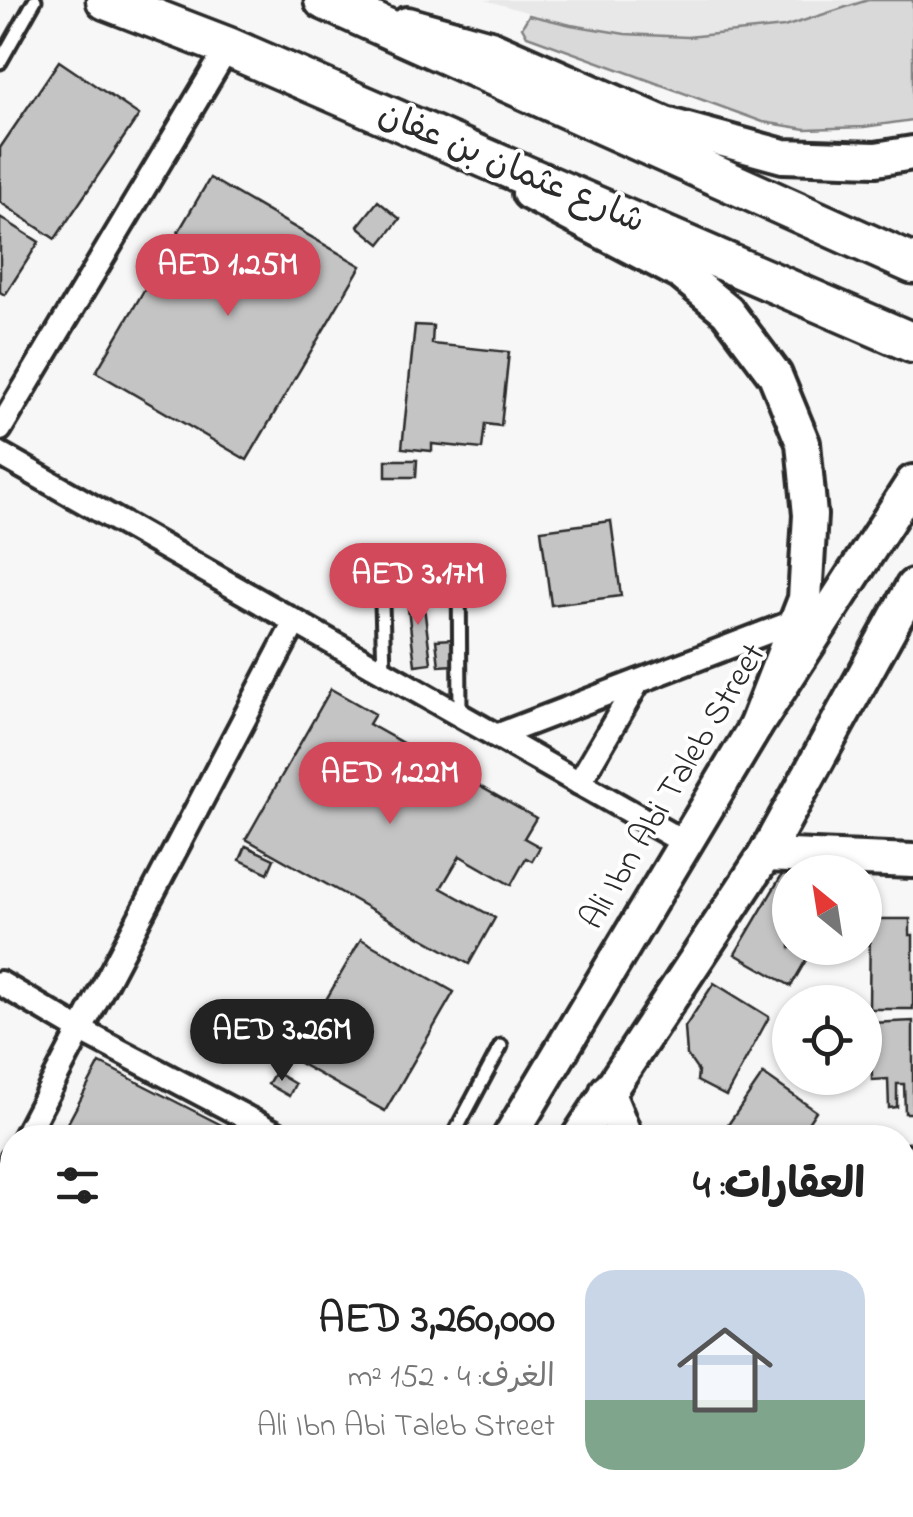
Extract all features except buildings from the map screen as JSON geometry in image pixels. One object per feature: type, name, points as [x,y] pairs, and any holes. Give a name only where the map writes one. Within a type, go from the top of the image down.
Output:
[{"type":"main road","name":"شارع عثمان بن عفان","points":[[106,0],[228,47],[913,343]]},
{"type":"main road","points":[[327,2],[913,264]]},
{"type":"street","points":[[327,2],[490,47],[666,124],[783,156],[876,160],[913,153]]},
{"type":"street","points":[[0,429],[10,390],[228,47],[432,138],[682,273],[727,312],[775,375],[803,443],[810,515],[804,599],[755,728]]},
{"type":"street","points":[[0,454],[685,843]]},
{"type":"street","name":"Ali Ibn Abi Taleb Street","points":[[517,1125],[755,728],[913,482]]},
{"type":"street","points":[[586,1125],[764,855],[913,586]]},
{"type":"street","points":[[849,700],[913,617]]},
{"type":"street","points":[[31,1125],[295,622]]},
{"type":"street","points":[[496,736],[796,622]]},
{"type":"street","points":[[579,783],[638,682]]},
{"type":"street","points":[[764,855],[913,860]]},
{"type":"street","points":[[0,983],[260,1125]]},
{"type":"street","points":[[607,1091],[621,1125]]},
{"type":"lane","points":[[0,62],[34,0]]},
{"type":"lane","points":[[384,672],[381,570],[456,554],[460,715]]},
{"type":"lane","points":[[462,1125],[501,1046]]},
{"type":"shaded area","points":[[485,0],[868,0],[784,27],[687,37],[625,34],[571,25]]},
{"type":"shaded area","points":[[868,0],[913,0],[913,120],[806,129],[763,122],[527,36],[522,27],[529,15],[625,34],[687,37],[784,27]]}]
